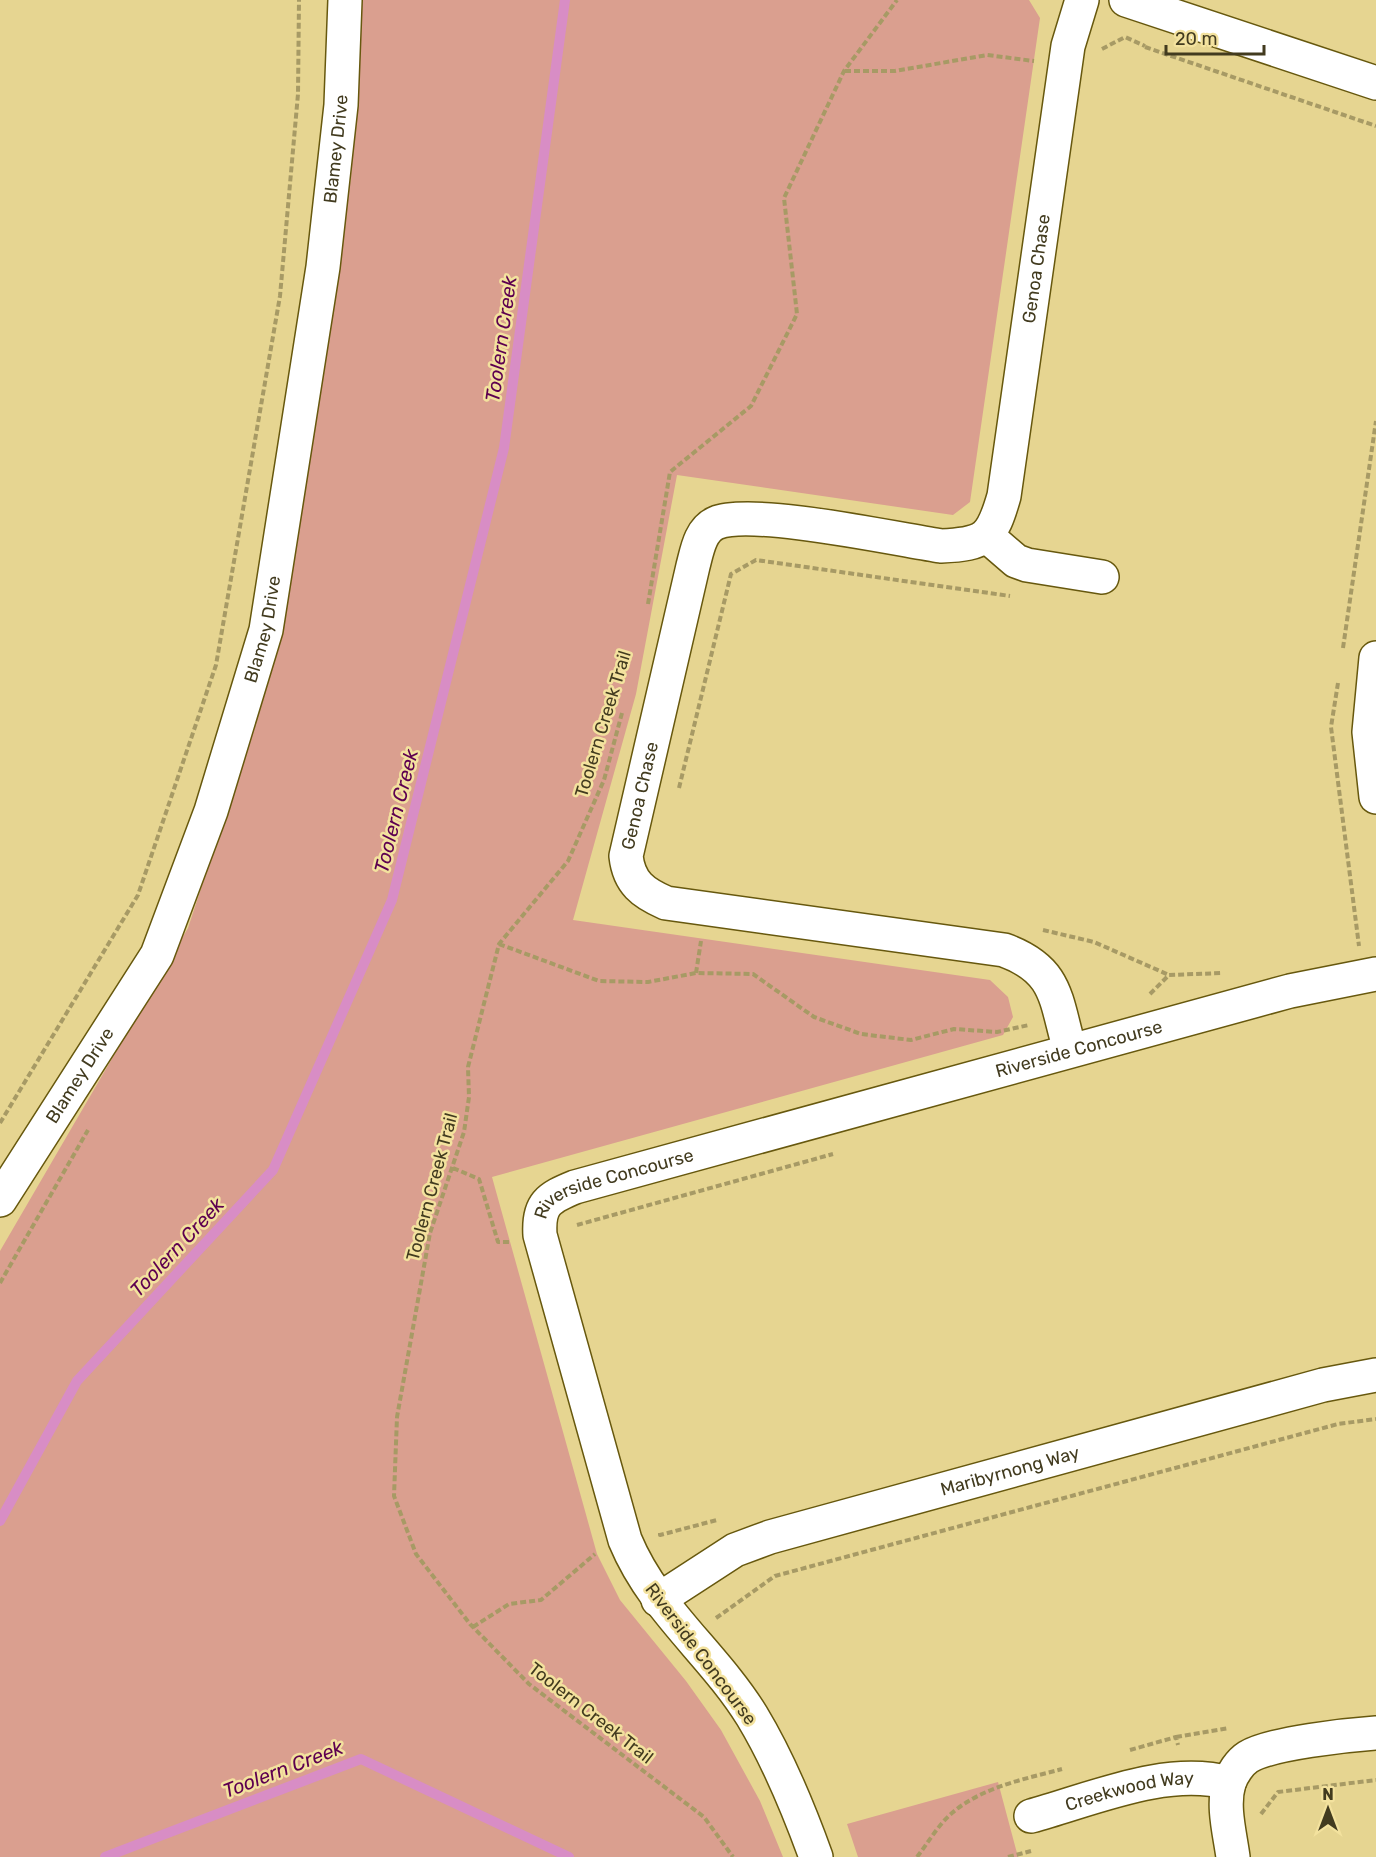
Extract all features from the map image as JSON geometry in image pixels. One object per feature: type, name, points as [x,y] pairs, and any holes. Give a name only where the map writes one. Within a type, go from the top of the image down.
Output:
[{"type":"street","name":"Blamey Drive","points":[[0,1200],[157,955],[211,811],[266,630],[322,267],[341,105],[345,0]]},
{"type":"street","name":"Genoa Chase","points":[[1070,1050],[1054,992],[1041,969],[1028,959],[1004,950],[666,903],[648,896],[634,884],[627,868],[626,856],[693,566],[706,529],[716,523],[757,518],[941,546],[964,545],[987,536],[996,522],[1004,496],[1066,65],[1073,28],[1082,0]]},
{"type":"street","points":[[1126,0],[1376,83]]},
{"type":"street","points":[[987,536],[1016,561],[1027,565],[1101,577]]},
{"type":"street","points":[[1376,658],[1369,732],[1376,797]]},
{"type":"street","name":"Riverside Concourse","points":[[816,1857],[752,1716],[658,1600],[636,1568],[625,1540],[540,1235],[539,1221],[543,1205],[555,1195],[575,1187],[1290,991],[1376,974]]},
{"type":"street","name":"Maribyrnong Way","points":[[658,1600],[735,1550],[770,1537],[1323,1385],[1376,1376]]},
{"type":"street","points":[[1232,1850],[1227,1799],[1229,1783],[1237,1768],[1248,1757],[1268,1750],[1376,1733]]},
{"type":"street","name":"Creekwood Way","points":[[1031,1816],[1169,1778],[1207,1777],[1229,1783]]},
{"type":"path","points":[[0,1123],[138,895],[216,665],[280,296],[298,93],[299,0]]},
{"type":"path","points":[[646,611],[670,472],[751,406],[797,314],[784,198],[844,71],[897,0]]},
{"type":"path","points":[[1145,47],[1376,126]]},
{"type":"path","points":[[844,71],[895,71],[987,55],[1066,65]]},
{"type":"path","points":[[678,789],[731,574],[756,560],[1013,597]]},
{"type":"path","name":"Toolern Creek Trail","points":[[625,702],[604,780],[568,861],[498,944],[468,1067],[464,1132],[430,1233],[397,1417],[394,1496],[416,1554],[473,1627],[529,1684],[704,1817],[732,1857]]},
{"type":"path","points":[[1042,930],[1094,942],[1168,975]]},
{"type":"path","points":[[498,944],[599,981],[648,982],[696,973],[753,974],[814,1017],[861,1034],[911,1040],[954,1029],[1003,1031],[1060,1017]]},
{"type":"path","points":[[713,1620],[775,1576],[1338,1424],[1376,1419]]},
{"type":"path","points":[[473,1627],[509,1604],[541,1600],[605,1545],[625,1540]]},
{"type":"path","points":[[1232,1850],[1264,1836],[1261,1815],[1278,1792],[1376,1780]]},
{"type":"shaded area","points":[[360,0],[1029,0],[1040,18],[970,502],[953,515],[677,475],[636,694],[573,920],[990,980],[1008,997],[1013,1017],[1003,1035],[492,1177],[597,1554],[620,1600],[686,1681],[721,1730],[760,1801],[783,1857],[0,1857],[0,1251],[188,928],[264,697],[351,178]]},
{"type":"shaded area","points":[[998,1782],[1018,1857],[858,1857],[847,1824]]},
{"type":"waterway","name":"Toolern Creek","points":[[0,1521],[77,1381],[273,1170],[392,900],[504,448],[565,0]]},
{"type":"waterway","name":"Toolern Creek","points":[[105,1857],[361,1759],[569,1857]]}]
